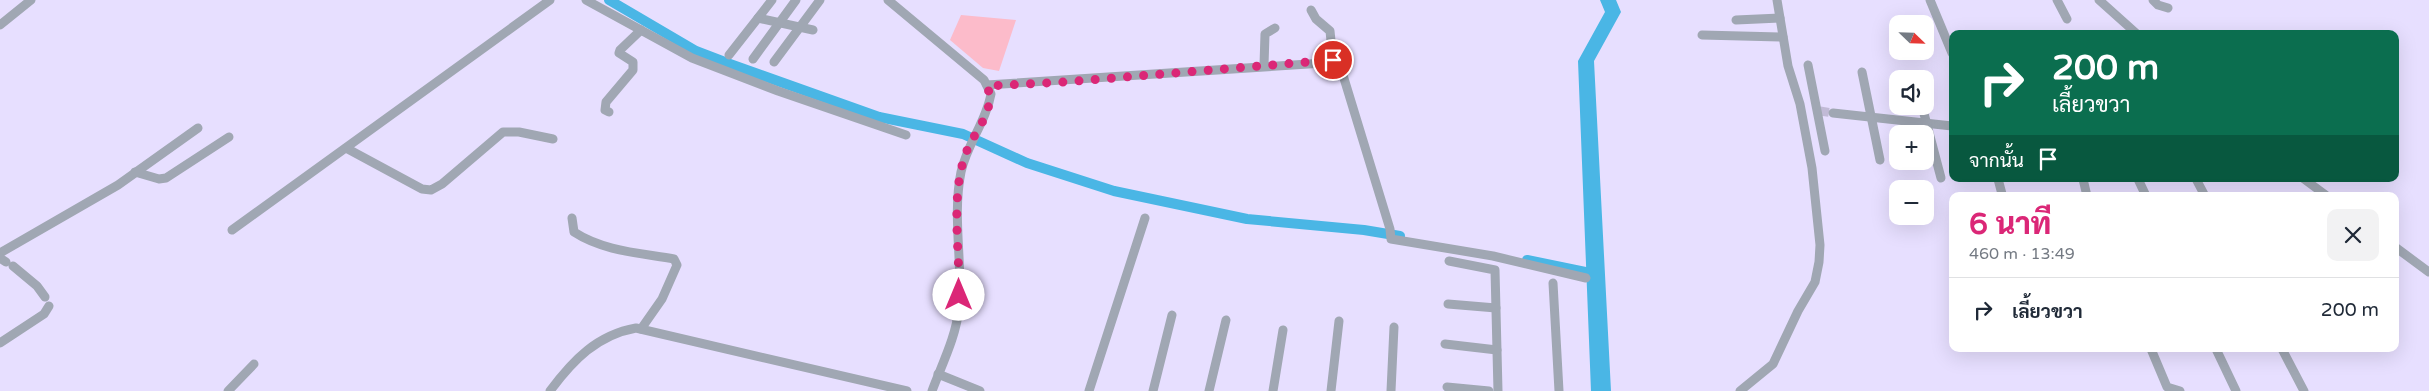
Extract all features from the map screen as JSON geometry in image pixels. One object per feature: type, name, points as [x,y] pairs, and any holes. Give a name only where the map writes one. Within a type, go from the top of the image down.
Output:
[{"type":"street","points":[[0,25],[31,0]]},
{"type":"street","points":[[232,230],[550,0]]},
{"type":"street","points":[[586,0],[692,58],[778,91],[906,135]]},
{"type":"street","points":[[729,55],[772,0]]},
{"type":"street","points":[[753,60],[796,0]]},
{"type":"street","points":[[774,62],[820,0]]},
{"type":"street","points":[[888,0],[964,63],[987,86],[991,94],[990,102],[973,139],[961,172],[958,209],[959,310],[932,391]]},
{"type":"street","points":[[1740,391],[1772,364],[1798,311],[1815,282],[1820,245],[1812,168],[1802,110],[1788,66],[1777,0]]},
{"type":"street","points":[[1930,0],[1949,46]]},
{"type":"street","points":[[2057,0],[2067,19]]},
{"type":"street","points":[[2099,0],[2133,30]]},
{"type":"street","points":[[2153,0],[2168,8]]},
{"type":"street","points":[[1311,10],[1314,18],[1328,27],[1332,33],[1333,60]]},
{"type":"street","points":[[758,18],[813,30]]},
{"type":"street","points":[[1736,20],[1780,18]]},
{"type":"street","points":[[1264,65],[1265,34],[1276,28]]},
{"type":"street","points":[[609,112],[605,110],[606,102],[633,70],[633,62],[619,53],[620,50],[641,30]]},
{"type":"street","points":[[1702,36],[1782,37]]},
{"type":"street","points":[[987,86],[1065,82],[1333,60],[1339,62],[1342,66],[1391,239],[1493,256],[1586,278]]},
{"type":"street","points":[[1808,65],[1825,151]]},
{"type":"street","points":[[1862,72],[1880,160]]},
{"type":"street","points":[[1802,110],[1818,111]]},
{"type":"street","points":[[1833,113],[1949,126]]},
{"type":"street","points":[[1925,115],[1941,178]]},
{"type":"street","points":[[0,253],[118,185],[198,128]]},
{"type":"street","points":[[346,148],[422,189],[431,190],[442,184],[503,132],[519,132],[553,139]]},
{"type":"street","points":[[135,172],[159,179],[166,178],[229,137]]},
{"type":"street","points":[[2308,182],[2322,192]]},
{"type":"street","points":[[572,218],[574,232],[581,238],[598,244],[674,259],[677,264],[662,299],[641,329]]},
{"type":"street","points":[[1089,391],[1144,218]]},
{"type":"street","points":[[2399,250],[2429,272]]},
{"type":"street","points":[[1449,261],[1495,270],[1498,391]]},
{"type":"street","points":[[0,344],[44,314],[47,301],[37,286],[6,262]]},
{"type":"street","points":[[1553,283],[1559,391]]},
{"type":"street","points":[[1448,304],[1496,308]]},
{"type":"street","points":[[1153,391],[1172,315]]},
{"type":"street","points":[[1210,391],[1226,320]]},
{"type":"street","points":[[1331,391],[1339,322]]},
{"type":"street","points":[[1392,391],[1394,327]]},
{"type":"street","points":[[550,391],[580,356],[601,338],[621,329],[641,329],[907,391]]},
{"type":"street","points":[[1273,391],[1283,330]]},
{"type":"street","points":[[1445,344],[1497,350]]},
{"type":"street","points":[[2152,352],[2167,387],[2180,391]]},
{"type":"street","points":[[2217,352],[2236,391]]},
{"type":"street","points":[[2284,352],[2304,391]]},
{"type":"street","points":[[228,391],[254,364]]},
{"type":"street","points":[[938,374],[980,391]]},
{"type":"street","points":[[1447,386],[1490,391]]},
{"type":"shaded area","points":[[961,15],[1016,20],[999,71],[983,68],[950,40]]},
{"type":"waterway","points":[[609,0],[696,51],[730,64],[879,117],[963,134],[1027,163],[1114,191],[1247,219],[1364,230],[1400,236]]},
{"type":"waterway","points":[[1601,391],[1586,61],[1613,12],[1608,0]]},
{"type":"waterway","points":[[1527,260],[1595,274]]},
{"type":"tunnel","points":[[1820,111],[1833,113]]},
{"type":"route","points":[[959,295],[958,209],[961,172],[966,153],[990,102],[991,94],[987,86],[1065,82],[1130,75],[1333,60]]}]
